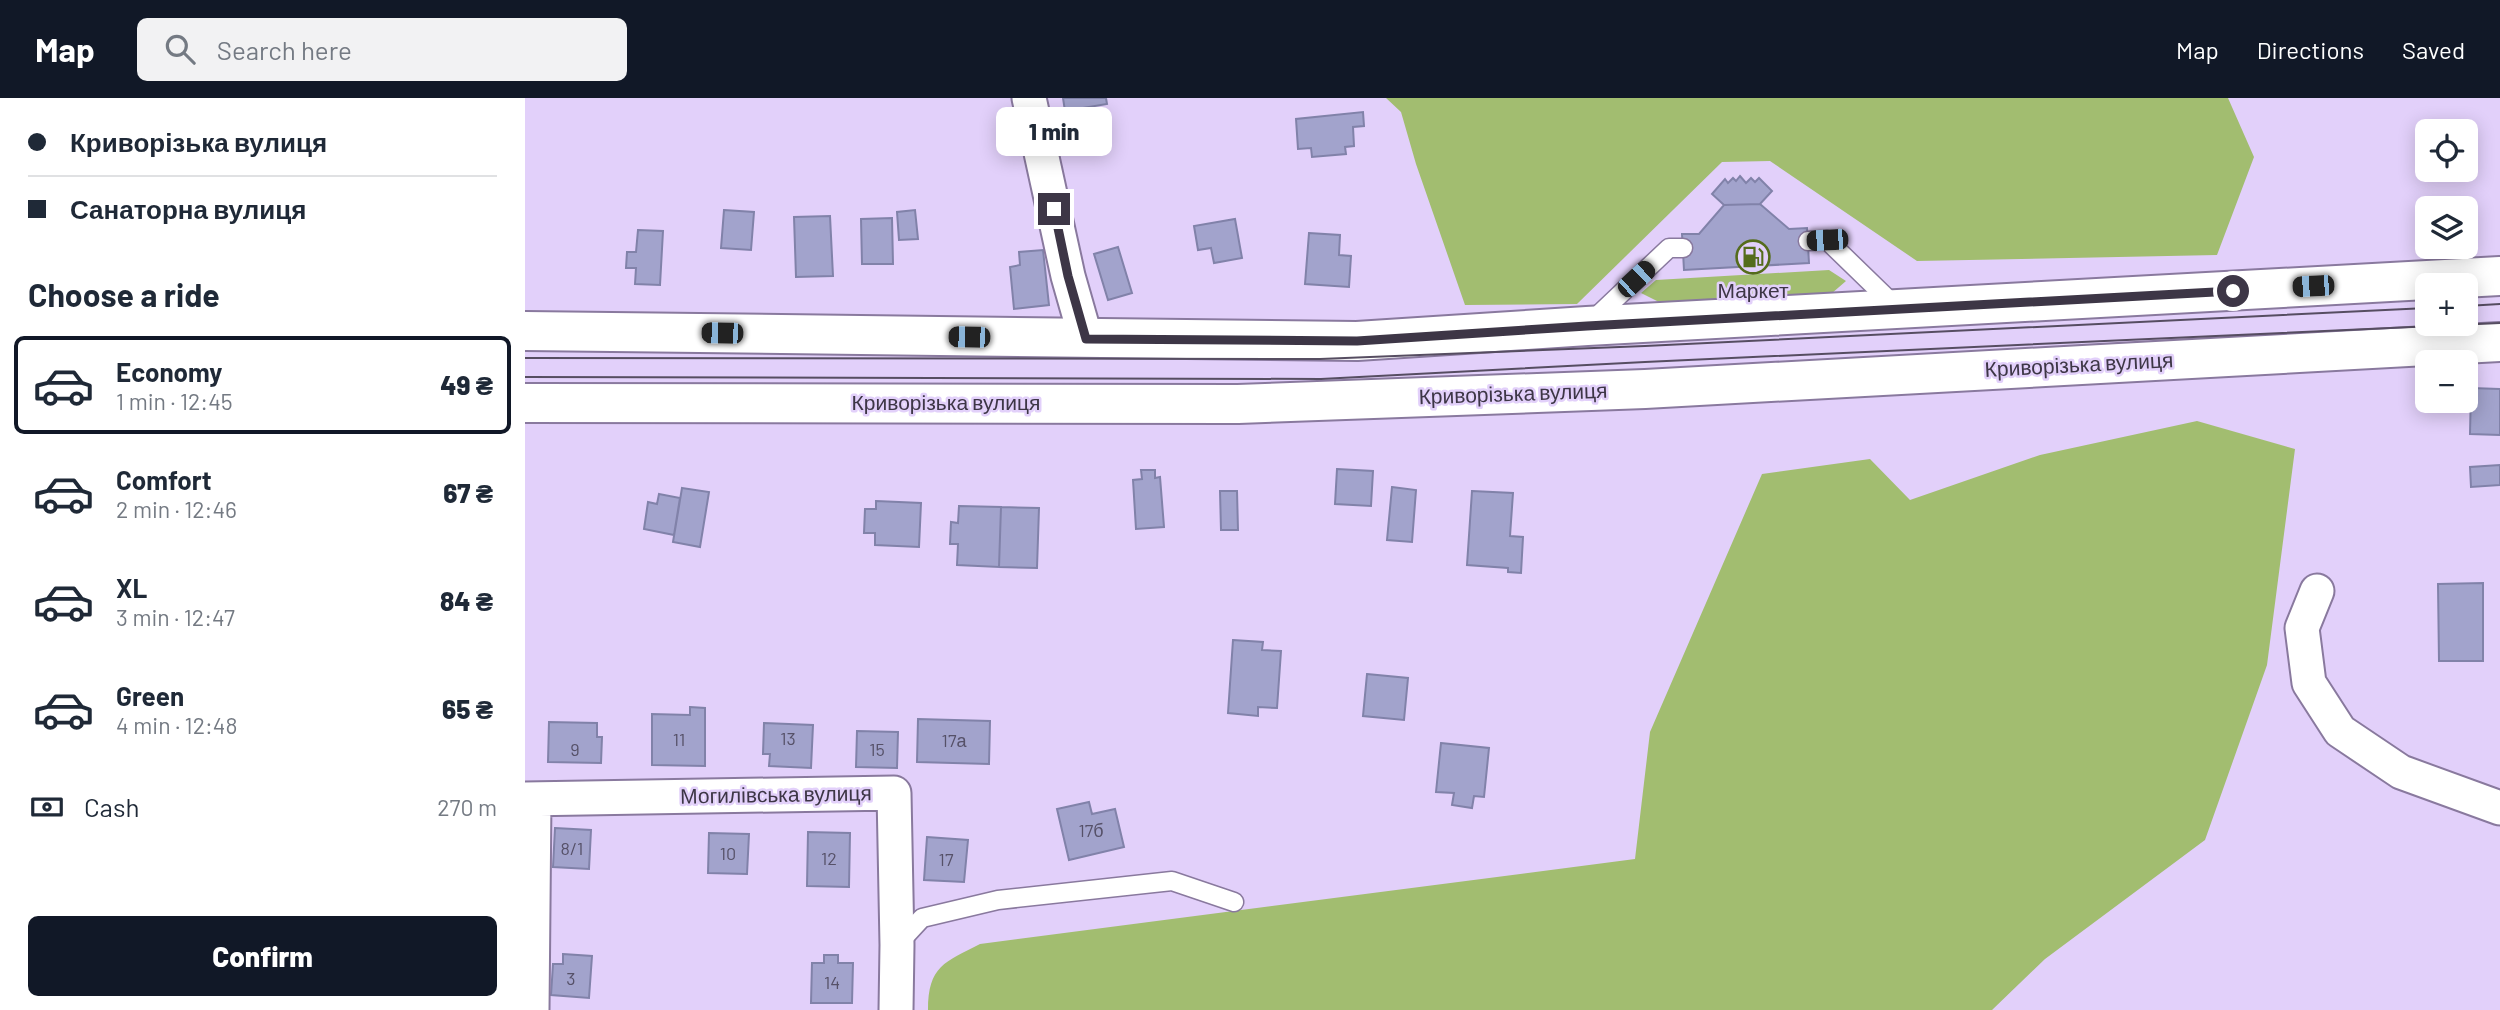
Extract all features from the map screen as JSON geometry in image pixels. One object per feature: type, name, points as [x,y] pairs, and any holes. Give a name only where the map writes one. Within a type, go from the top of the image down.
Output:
[{"type":"main road","points":[[525,331],[1357,341],[2500,275]]},
{"type":"main road","name":"Криворізька вулиця","points":[[525,402],[1238,404],[1645,389],[2500,342]]},
{"type":"street","points":[[1029,98],[1068,276],[1086,339]]},
{"type":"street","points":[[2318,590],[2302,628],[2309,683],[2340,731],[2401,772],[2500,808]]},
{"type":"street","name":"Могилівська вулиця","points":[[529,799],[894,793],[896,1010]]},
{"type":"street","points":[[529,799],[532,1010]]},
{"type":"lane","points":[[1808,241],[1827,240],[1900,310]]},
{"type":"lane","points":[[1587,326],[1669,248],[1683,248]]},
{"type":"lane","points":[[897,945],[922,918],[998,900],[1172,881],[1234,902]]},
{"type":"green space","points":[[1386,98],[2228,98],[2254,157],[2217,255],[1917,261],[1770,161],[1722,162],[1577,304],[1465,305],[1416,164],[1401,112]]},
{"type":"green space","points":[[1829,270],[1846,281],[1831,294],[1661,303],[1641,293],[1656,280]]},
{"type":"green space","points":[[2197,421],[2295,449],[2267,665],[2205,840],[2045,959],[1992,1010],[928,1010],[931,984],[941,967],[980,944],[1635,859],[1650,732],[1762,474],[1870,459],[1910,500],[2040,455]]},
{"type":"building","points":[[1063,98],[1106,98],[1107,104],[1065,111]]},
{"type":"building","points":[[1363,112],[1364,126],[1353,127],[1354,146],[1345,147],[1346,154],[1312,157],[1311,148],[1298,149],[1296,119]]},
{"type":"building","points":[[1740,176],[1746,183],[1751,178],[1755,182],[1759,178],[1772,191],[1760,204],[1724,205],[1712,194],[1725,179],[1728,183],[1733,178],[1736,181]]},
{"type":"building","points":[[1760,204],[1789,229],[1807,228],[1809,263],[1684,270],[1682,234],[1699,234],[1724,205]]},
{"type":"building","points":[[724,210],[754,212],[751,250],[721,248]]},
{"type":"building","points":[[915,210],[918,239],[899,240],[897,212]]},
{"type":"building","points":[[830,216],[833,276],[796,277],[794,217]]},
{"type":"building","points":[[892,218],[893,264],[862,264],[861,219]]},
{"type":"building","points":[[1235,219],[1242,258],[1214,263],[1211,248],[1198,250],[1194,226]]},
{"type":"building","points":[[638,230],[663,231],[660,285],[635,284],[636,268],[626,268],[627,252],[636,252]]},
{"type":"building","points":[[1309,233],[1340,235],[1339,255],[1351,256],[1349,287],[1305,284]]},
{"type":"building","points":[[1118,247],[1132,293],[1108,300],[1094,254]]},
{"type":"building","points":[[1043,250],[1049,305],[1014,309],[1010,267],[1020,265],[1019,252]]},
{"type":"building","points":[[2478,388],[2500,389],[2500,435],[2470,434],[2470,413],[2478,413]]},
{"type":"building","points":[[2500,465],[2500,485],[2471,487],[2470,467]]},
{"type":"building","points":[[1337,469],[1373,471],[1371,506],[1335,504]]},
{"type":"building","points":[[1141,470],[1155,470],[1155,478],[1160,477],[1164,527],[1136,529],[1133,480],[1142,479]]},
{"type":"building","points":[[1392,487],[1416,490],[1412,542],[1387,540]]},
{"type":"building","points":[[682,488],[709,492],[700,547],[673,542]]},
{"type":"building","points":[[1220,491],[1237,491],[1238,530],[1221,530]]},
{"type":"building","points":[[1472,491],[1513,493],[1510,536],[1523,537],[1521,573],[1508,572],[1508,568],[1467,565]]},
{"type":"building","points":[[659,494],[680,498],[674,535],[644,529],[648,502],[657,504]]},
{"type":"building","points":[[876,501],[921,503],[919,547],[875,545],[875,533],[864,533],[865,509],[876,509]]},
{"type":"building","points":[[959,506],[1001,507],[999,567],[957,565],[958,544],[950,544],[951,522],[958,523]]},
{"type":"building","points":[[1001,507],[1039,508],[1037,568],[999,567]]},
{"type":"building","points":[[2483,583],[2483,661],[2439,661],[2438,584]]},
{"type":"building","points":[[1233,640],[1263,642],[1262,650],[1281,651],[1277,708],[1258,707],[1258,716],[1228,713]]},
{"type":"building","points":[[1367,674],[1408,678],[1404,720],[1363,716]]},
{"type":"building","points":[[690,707],[705,708],[705,766],[652,765],[652,714],[690,715]]},
{"type":"building","points":[[918,719],[990,721],[989,764],[917,762]]},
{"type":"building","points":[[549,722],[597,723],[597,737],[602,737],[601,763],[548,762]]},
{"type":"building","points":[[764,723],[813,725],[811,768],[769,766],[770,754],[763,754]]},
{"type":"building","points":[[857,731],[898,732],[897,768],[856,767]]},
{"type":"building","points":[[1441,743],[1489,748],[1484,797],[1474,796],[1472,808],[1452,805],[1454,793],[1436,792]]},
{"type":"building","points":[[1089,802],[1092,814],[1115,809],[1124,847],[1069,860],[1057,809]]},
{"type":"building","points":[[555,828],[591,830],[589,869],[553,867]]},
{"type":"building","points":[[808,832],[850,833],[849,887],[807,886]]},
{"type":"building","points":[[709,833],[749,834],[747,874],[708,873]]},
{"type":"building","points":[[927,837],[968,840],[964,882],[924,880]]},
{"type":"building","points":[[563,954],[592,956],[589,998],[551,995],[553,964],[563,964]]},
{"type":"building","points":[[824,955],[838,955],[838,963],[853,963],[852,1003],[811,1003],[812,963],[824,963]]},
{"type":"tram line","points":[[2478,305],[2500,304]]},
{"type":"tram line","points":[[525,358],[1320,359],[2415,309]]},
{"type":"tram line","points":[[525,377],[1321,379],[2500,323]]},
{"type":"place","name":"Маркет","points":[[1753,257]]},
{"type":"route","points":[[1054,209],[1068,276],[1086,339],[1357,341],[2233,291]]}]
